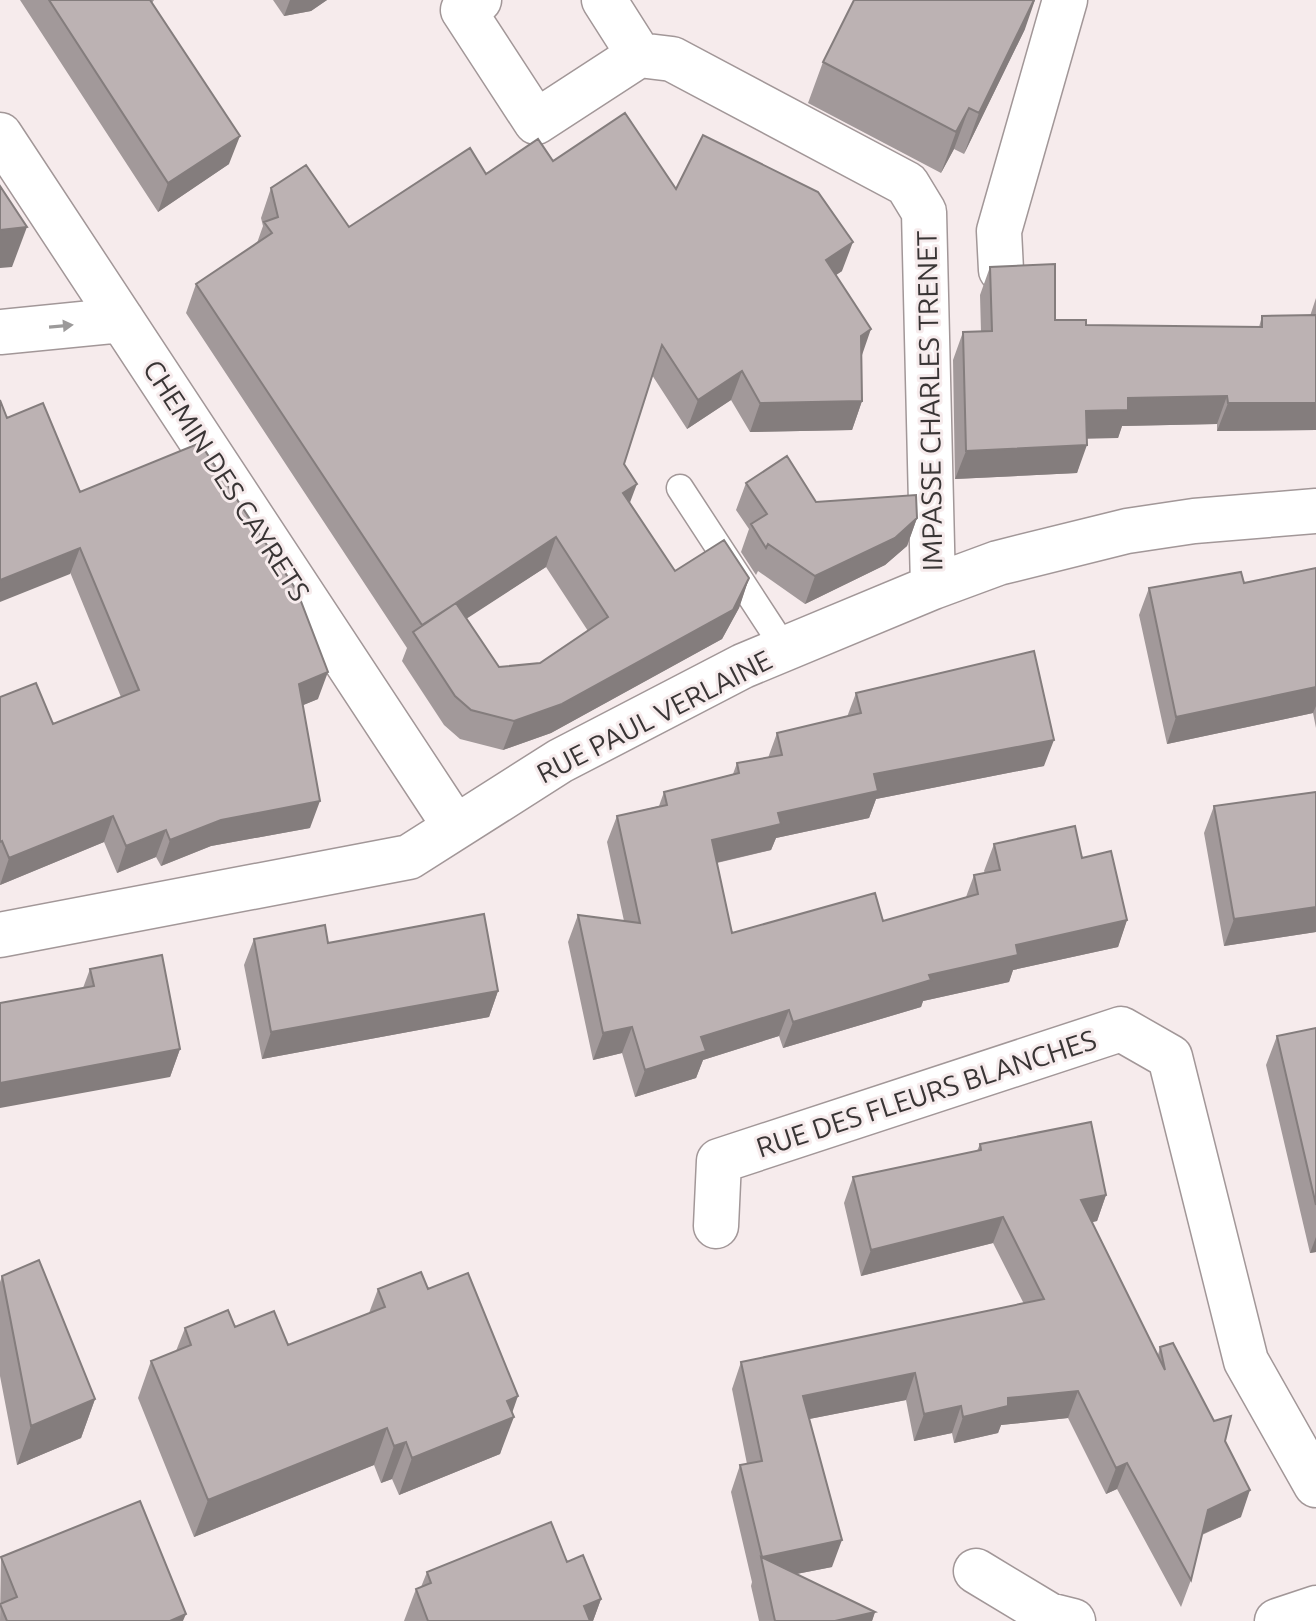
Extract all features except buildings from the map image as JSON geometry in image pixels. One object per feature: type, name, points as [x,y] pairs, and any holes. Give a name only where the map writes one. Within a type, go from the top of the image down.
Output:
[{"type":"street","points":[[479,0],[463,10],[536,122],[639,55],[604,0]]},
{"type":"street","points":[[1001,270],[999,231],[1065,0]]},
{"type":"street","name":"IMPASSE CHARLES TRENET","points":[[639,55],[672,59],[907,184],[924,212],[933,587]]},
{"type":"street","name":"CHEMIN DES CAYRETS","points":[[0,135],[454,825]]},
{"type":"street","points":[[0,332],[122,320]]},
{"type":"street","name":"RUE PAUL VERLAINE","points":[[0,935],[409,857],[454,825],[560,761],[743,666],[933,587],[998,563],[1127,531],[1194,521],[1316,511]]},
{"type":"street","name":"RUE DES FLEURS BLANCHES","points":[[716,1226],[719,1161],[1121,1029],[1170,1057],[1246,1361],[1316,1485]]},
{"type":"street","points":[[976,1571],[1049,1615],[1073,1621]]},
{"type":"street","points":[[1277,1621],[1316,1608]]},
{"type":"lane","points":[[680,488],[785,649]]}]
